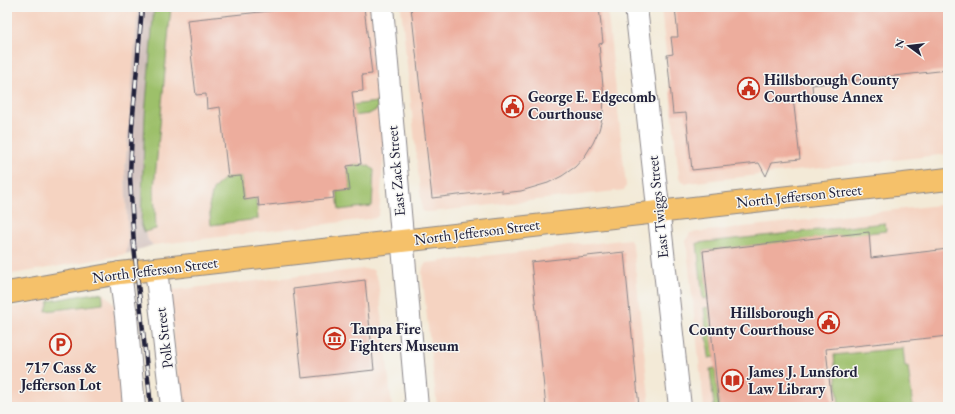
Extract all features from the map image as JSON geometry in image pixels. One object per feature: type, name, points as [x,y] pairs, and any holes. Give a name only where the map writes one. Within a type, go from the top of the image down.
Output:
[{"type":"main road","name":"North Jefferson Street","points":[[7,293],[120,273],[948,179]]},
{"type":"street","name":"East Zack Street","points":[[382,7],[417,407]]},
{"type":"street","name":"East Twiggs Street","points":[[636,7],[680,407]]},
{"type":"street","name":"Polk Street","points":[[156,269],[172,407]]},
{"type":"street","points":[[120,273],[126,316],[134,407]]},
{"type":"shaded area","points":[[7,7],[138,7],[125,171],[128,243],[126,254],[7,275]]},
{"type":"shaded area","points":[[138,7],[154,7],[145,116],[141,224],[148,240],[153,245],[126,254],[128,243],[125,171]]},
{"type":"shaded area","points":[[154,7],[376,7],[387,114],[379,214],[376,218],[153,245],[148,240],[141,224]]},
{"type":"shaded area","name":"George E. Edgecomb Courthouse","points":[[401,7],[607,7],[626,186],[624,190],[430,212],[425,212],[422,210]]},
{"type":"shaded area","name":"Hillsborough County Courthouse Annex","points":[[661,7],[948,7],[948,154],[686,183],[679,177]]},
{"type":"shaded area","name":"Hillsborough County Courthouse","points":[[948,204],[948,407],[704,407],[686,240],[690,233]]},
{"type":"shaded area","points":[[630,239],[633,247],[650,407],[437,407],[422,273],[423,267],[426,263]]},
{"type":"shaded area","points":[[364,269],[373,270],[378,280],[392,407],[181,407],[169,295],[170,292],[173,290]]},
{"type":"shaded area","name":"717 Cass & Jefferson Lot","points":[[95,293],[103,294],[110,299],[114,305],[125,407],[7,407],[7,308]]},
{"type":"green space","points":[[154,7],[171,7],[154,189],[156,229],[144,232],[141,224],[145,116]]},
{"type":"green space","points":[[377,102],[378,109],[369,114],[352,116],[351,105]]},
{"type":"green space","points":[[361,164],[369,166],[374,170],[372,206],[339,210],[337,191],[350,190],[347,166]]},
{"type":"green space","points":[[241,176],[244,200],[256,198],[258,219],[211,225],[209,206],[213,190],[221,181],[228,177]]},
{"type":"green space","points":[[885,223],[886,231],[703,251],[708,298],[703,299],[697,243]]},
{"type":"green space","points":[[95,293],[102,294],[103,304],[46,311],[49,301]]},
{"type":"green space","points":[[709,307],[714,357],[709,358],[704,308]]},
{"type":"green space","points":[[903,348],[905,367],[908,367],[913,407],[839,407],[834,355]]},
{"type":"green space","points":[[715,368],[719,407],[714,407],[710,369]]},
{"type":"building","points":[[306,7],[364,7],[372,74],[362,75],[363,91],[352,92],[361,164],[347,166],[350,190],[333,192],[334,198],[259,206],[258,198],[244,200],[241,176],[228,177],[220,107],[207,109],[206,94],[196,95],[187,20]]},
{"type":"building","name":"George E. Edgecomb Courthouse","points":[[411,7],[599,7],[603,43],[599,44],[604,97],[603,115],[599,130],[593,143],[585,156],[575,167],[548,183],[521,191],[502,193],[502,190],[432,198]]},
{"type":"building","name":"Hillsborough County Courthouse Annex","points":[[675,7],[948,7],[948,70],[812,85],[813,95],[793,97],[800,159],[772,162],[766,176],[759,163],[692,170],[686,113],[673,114],[667,55],[673,54],[671,37],[678,37]]},
{"type":"building","name":"Hillsborough County Courthouse","points":[[869,232],[871,258],[948,249],[948,336],[826,349],[832,405],[816,407],[719,407],[703,251]]},
{"type":"building","points":[[624,252],[639,407],[546,407],[531,262]]},
{"type":"building","name":"Tampa Fire Fighters Museum","points":[[365,280],[374,370],[302,378],[293,289]]},
{"type":"railway","points":[[142,7],[132,127],[130,177],[134,246],[151,407]]},
{"type":"place","name":"Hillsborough County Courthouse Annex","points":[[748,89]]},
{"type":"place","name":"George E. Edgecomb Courthouse","points":[[513,106]]},
{"type":"place","name":"Hillsborough County Courthouse","points":[[829,322]]},
{"type":"place","name":"Tampa Fire Fighters Museum","points":[[334,338]]},
{"type":"place","name":"717 Cass & Jefferson Lot","points":[[61,345]]},
{"type":"place","name":"James J. Lunsford Law Library","points":[[733,381]]}]
